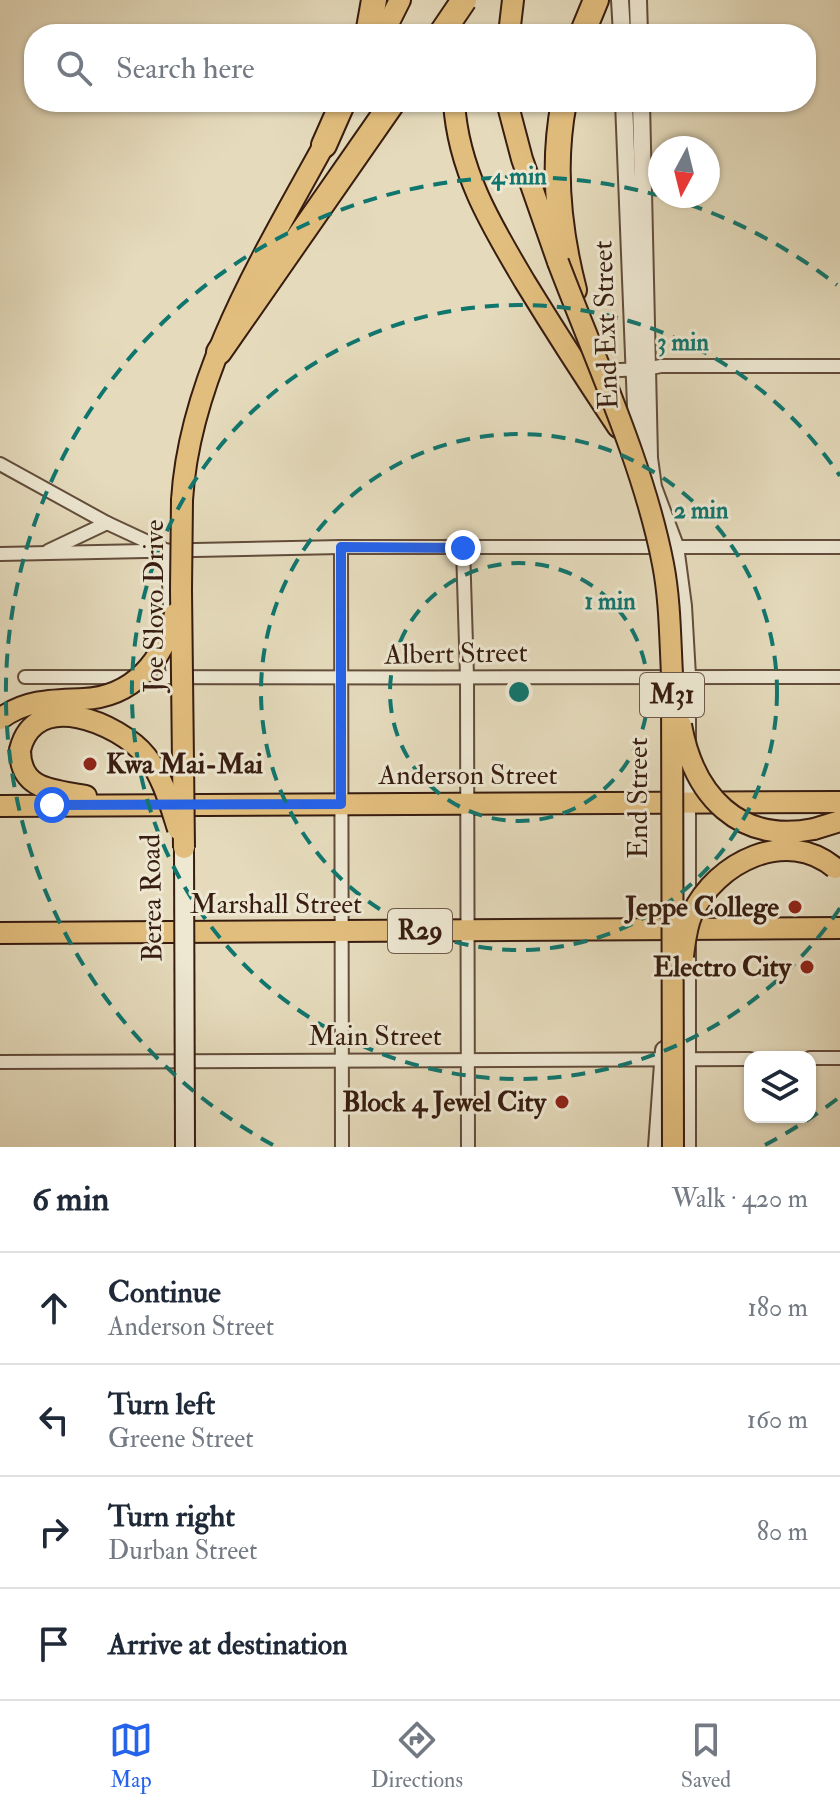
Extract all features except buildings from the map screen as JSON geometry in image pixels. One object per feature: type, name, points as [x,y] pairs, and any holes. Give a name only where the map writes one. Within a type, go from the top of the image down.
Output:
[{"type":"highway","points":[[370,24],[374,0]]},
{"type":"highway","points":[[448,24],[464,0]]},
{"type":"highway","points":[[586,24],[596,0]]},
{"type":"highway","points":[[324,145],[340,112]]},
{"type":"highway","points":[[219,352],[386,112]]},
{"type":"highway","points":[[563,112],[557,186],[563,237],[589,342]]},
{"type":"main road","points":[[388,24],[400,0]]},
{"type":"main road","points":[[454,24],[458,0]]},
{"type":"main road","points":[[499,24],[500,0]]},
{"type":"main road","points":[[510,24],[513,0]]},
{"type":"main road","points":[[455,112],[460,146],[485,215],[578,367],[638,457]]},
{"type":"main road","name":"M31","points":[[510,112],[522,159],[655,530],[663,566],[674,676],[673,1147]]},
{"type":"main road","name":"Joe Slovo Drive","points":[[185,1147],[181,590],[184,471],[194,419],[219,352],[250,285],[324,145]]},
{"type":"main road","points":[[0,719],[34,702],[85,699],[116,693],[139,678],[158,658],[166,642],[181,590]]},
{"type":"main road","points":[[674,676],[684,743],[693,769],[712,799],[739,820],[771,832],[814,829],[840,821]]},
{"type":"main road","points":[[121,805],[34,784],[22,769],[20,750],[26,733],[35,725],[54,717],[86,718],[120,733],[154,767],[184,848]]},
{"type":"main road","name":"Anderson Street","points":[[0,806],[840,802]]},
{"type":"main road","points":[[673,1033],[687,930],[697,905],[718,879],[746,859],[777,850],[805,852],[826,861],[838,871]]},
{"type":"main road","name":"Marshall Street","points":[[0,933],[840,928]]},
{"type":"street","points":[[620,0],[621,24]]},
{"type":"street","points":[[638,0],[639,24]]},
{"type":"street","name":"End Ext Street","points":[[625,112],[650,474],[675,546]]},
{"type":"street","name":"End Ext Street","points":[[641,112],[643,366],[638,457],[651,545]]},
{"type":"street","points":[[578,367],[840,366]]},
{"type":"street","points":[[0,464],[107,523],[168,551]]},
{"type":"street","points":[[41,554],[107,523]]},
{"type":"street","name":"End Street","points":[[651,545],[674,676],[687,802],[687,1147]]},
{"type":"street","name":"End Street","points":[[657,1147],[664,1059],[663,802],[683,606],[675,546]]},
{"type":"street","points":[[0,554],[341,547],[840,547]]},
{"type":"street","points":[[341,547],[342,1147]]},
{"type":"street","points":[[463,548],[467,677],[468,1147]]},
{"type":"street","name":"Berea Road","points":[[168,551],[173,678],[179,1147]]},
{"type":"street","name":"Albert Street","points":[[25,677],[840,677]]},
{"type":"street","points":[[816,1058],[840,1058]]},
{"type":"street","name":"Main Street","points":[[0,1062],[744,1059]]},
{"type":"place","name":"Kwa Mai-Mai","points":[[90,764]]},
{"type":"place","name":"Jeppe College","points":[[795,907]]},
{"type":"place","name":"Electro City","points":[[807,967]]},
{"type":"place","name":"Block 4 Jewel City","points":[[562,1102]]},
{"type":"route","points":[[52,805],[341,804],[341,547],[463,548]]}]
